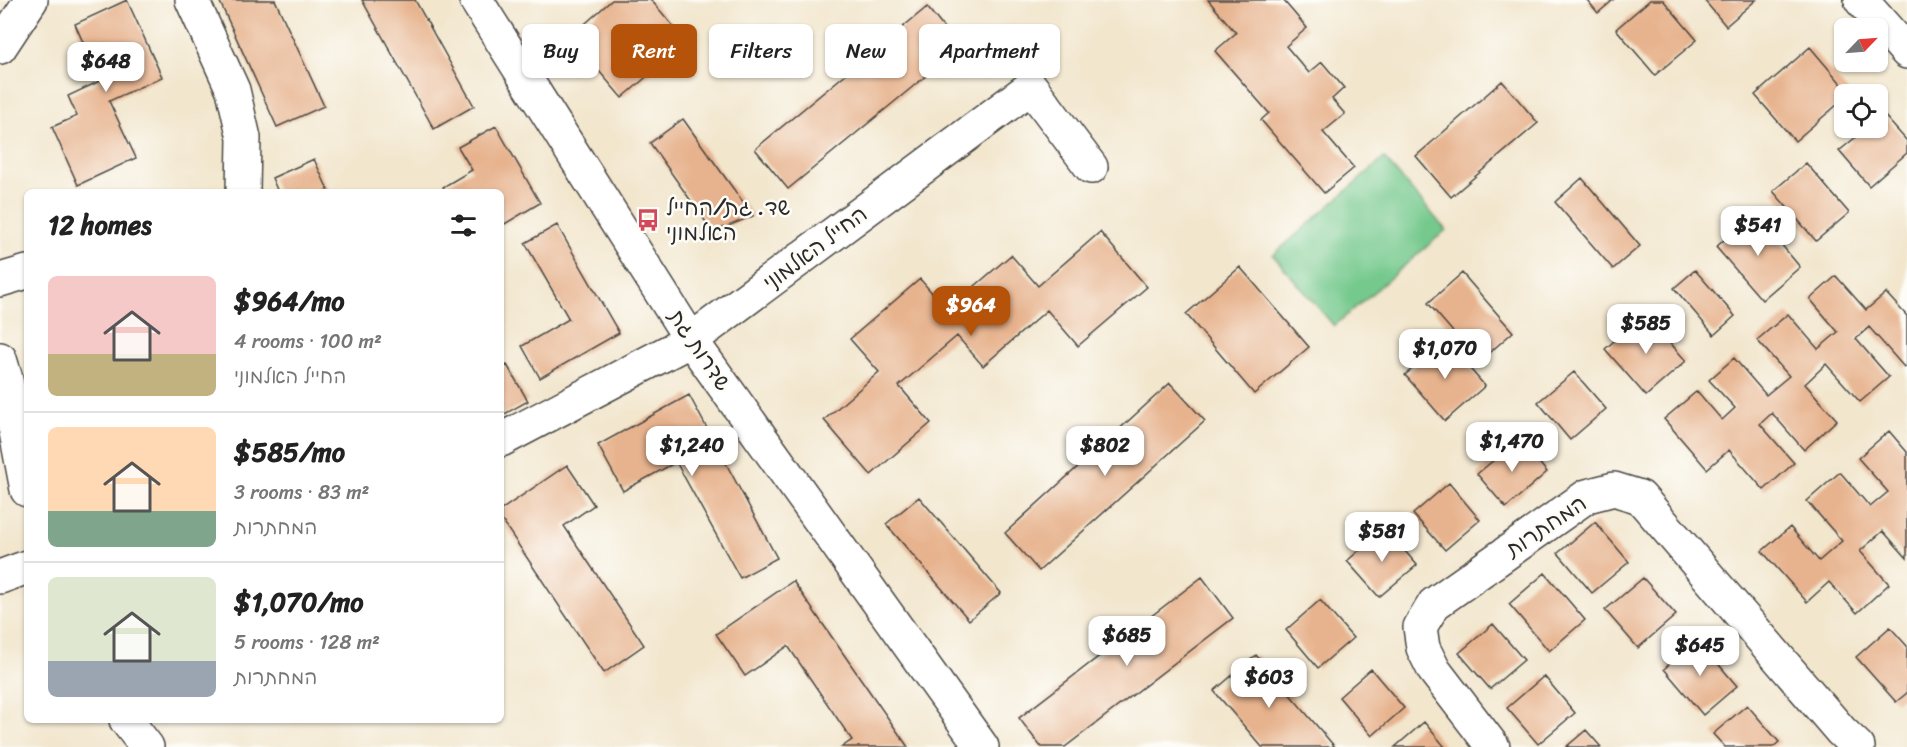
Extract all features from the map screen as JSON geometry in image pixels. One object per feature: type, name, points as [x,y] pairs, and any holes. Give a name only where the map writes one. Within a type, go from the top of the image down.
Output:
[{"type":"street","points":[[0,47],[31,0]]},
{"type":"street","points":[[192,0],[233,90],[244,138],[243,189]]},
{"type":"street","points":[[1862,0],[1907,52]]},
{"type":"street","name":"שדרות גת","points":[[483,3],[691,340],[978,745]]},
{"type":"street","name":"החייל האלמוני","points":[[504,438],[691,340],[1031,87],[1091,167]]},
{"type":"street","points":[[0,280],[24,273]]},
{"type":"street","points":[[0,359],[24,475]]},
{"type":"street","name":"המחתרות","points":[[1493,747],[1434,670],[1423,648],[1420,627],[1434,604],[1587,496],[1614,489],[1641,497],[1841,742]]},
{"type":"street","points":[[0,577],[24,568]]},
{"type":"street","points":[[128,723],[147,747]]},
{"type":"green space","points":[[1384,158],[1446,230],[1334,326],[1273,255]]},
{"type":"building","points":[[127,0],[162,77],[109,101],[136,158],[78,185],[52,127],[77,116],[68,96],[100,81],[75,24]]},
{"type":"building","points":[[219,0],[275,0],[324,106],[277,127]]},
{"type":"building","points":[[362,0],[415,0],[474,106],[434,129]]},
{"type":"building","points":[[612,0],[651,0],[672,24],[611,24],[611,78],[645,78],[622,98],[599,71],[599,24],[585,24]]},
{"type":"building","points":[[1208,0],[1283,0],[1307,28],[1286,46],[1309,73],[1322,62],[1344,88],[1332,99],[1345,114],[1323,132],[1354,168],[1324,193],[1261,120],[1269,113],[1215,51],[1236,33]]},
{"type":"building","points":[[1587,0],[1613,0],[1598,13]]},
{"type":"building","points":[[1650,0],[1663,0],[1697,40],[1655,75],[1616,29]]},
{"type":"building","points":[[1704,0],[1756,0],[1726,26]]},
{"type":"building","points":[[927,7],[941,24],[919,24],[919,78],[923,78],[788,189],[755,149],[841,78],[907,78],[906,24]]},
{"type":"building","points":[[1810,47],[1841,84],[1834,84],[1834,107],[1795,141],[1755,95]]},
{"type":"building","points":[[1502,81],[1538,123],[1451,197],[1416,156]]},
{"type":"building","points":[[683,119],[753,216],[713,232],[650,143]]},
{"type":"building","points":[[1888,120],[1907,141],[1907,153],[1869,186],[1839,151],[1855,138],[1888,138]]},
{"type":"building","points":[[496,126],[540,203],[504,224],[504,189],[444,189],[443,187],[472,170],[458,147]]},
{"type":"building","points":[[314,159],[328,189],[277,189],[272,178]]},
{"type":"building","points":[[1806,163],[1849,213],[1816,241],[1773,191]]},
{"type":"building","points":[[1582,178],[1640,246],[1613,269],[1555,202]]},
{"type":"building","points":[[1755,213],[1800,267],[1762,300],[1716,247]]},
{"type":"building","points":[[557,225],[619,333],[540,378],[522,346],[569,319],[525,243]]},
{"type":"building","points":[[1100,232],[1147,287],[1078,346],[1047,310],[983,366],[957,336],[899,386],[931,423],[871,475],[824,420],[879,372],[850,339],[920,279],[947,310],[1011,255],[1038,286]]},
{"type":"building","points":[[1240,267],[1309,347],[1254,394],[1186,314]]},
{"type":"building","points":[[1695,270],[1735,316],[1714,335],[1674,288]]},
{"type":"building","points":[[1462,273],[1513,332],[1479,362],[1428,303]]},
{"type":"building","points":[[1836,276],[1866,310],[1886,293],[1907,316],[1907,365],[1904,367],[1869,327],[1856,339],[1889,377],[1860,402],[1826,364],[1805,384],[1837,420],[1804,450],[1772,413],[1760,424],[1794,463],[1764,490],[1729,450],[1707,469],[1664,419],[1697,391],[1722,420],[1735,408],[1709,380],[1734,358],[1766,395],[1789,376],[1757,340],[1788,314],[1818,349],[1838,332],[1810,299]]},
{"type":"building","points":[[1645,314],[1686,361],[1646,396],[1605,349]]},
{"type":"building","points":[[1445,340],[1485,386],[1445,421],[1405,375]]},
{"type":"building","points":[[507,365],[528,401],[504,414],[504,366]]},
{"type":"building","points":[[1574,372],[1606,409],[1570,440],[1538,402]]},
{"type":"building","points":[[1170,383],[1205,421],[1039,571],[1005,533]]},
{"type":"building","points":[[689,395],[777,558],[740,578],[676,462],[623,491],[598,445]]},
{"type":"building","points":[[1889,431],[1907,452],[1907,558],[1883,531],[1860,551],[1889,584],[1857,613],[1829,582],[1807,602],[1762,551],[1790,527],[1819,561],[1842,541],[1807,501],[1840,472],[1870,507],[1888,492],[1858,458]]},
{"type":"building","points":[[1519,439],[1547,472],[1506,508],[1477,474]]},
{"type":"building","points":[[567,465],[594,505],[564,526],[644,645],[604,673],[504,523],[504,508]]},
{"type":"building","points":[[1449,483],[1480,520],[1445,550],[1413,514]]},
{"type":"building","points":[[919,497],[1001,593],[969,620],[886,524]]},
{"type":"building","points":[[1595,522],[1629,562],[1592,593],[1558,553]]},
{"type":"building","points":[[1385,528],[1417,565],[1379,597],[1347,561]]},
{"type":"building","points":[[1545,573],[1585,620],[1549,651],[1509,604]]},
{"type":"building","points":[[1202,577],[1233,618],[1065,747],[1041,747],[1019,718]]},
{"type":"building","points":[[1643,578],[1676,615],[1638,648],[1605,610]]},
{"type":"building","points":[[793,581],[908,747],[842,747],[852,740],[788,646],[745,676],[716,634]]},
{"type":"building","points":[[1320,600],[1353,638],[1318,668],[1286,630]]},
{"type":"building","points":[[1493,624],[1524,660],[1490,689],[1459,653]]},
{"type":"building","points":[[1890,627],[1907,646],[1907,693],[1896,702],[1856,657]]},
{"type":"building","points":[[1697,639],[1737,686],[1703,715],[1664,669]]},
{"type":"building","points":[[1256,655],[1335,747],[1262,747],[1214,691]]},
{"type":"building","points":[[1371,669],[1404,708],[1372,736],[1339,697]]},
{"type":"building","points":[[1544,676],[1575,713],[1538,744],[1507,708]]},
{"type":"building","points":[[1747,705],[1779,742],[1773,747],[1725,747],[1713,734]]},
{"type":"building","points":[[1424,722],[1445,747],[1395,747]]},
{"type":"building","points":[[1586,730],[1601,747],[1566,747]]},
{"type":"place","name":"שד. גת/החייל האלמוני","points":[[648,220]]}]
